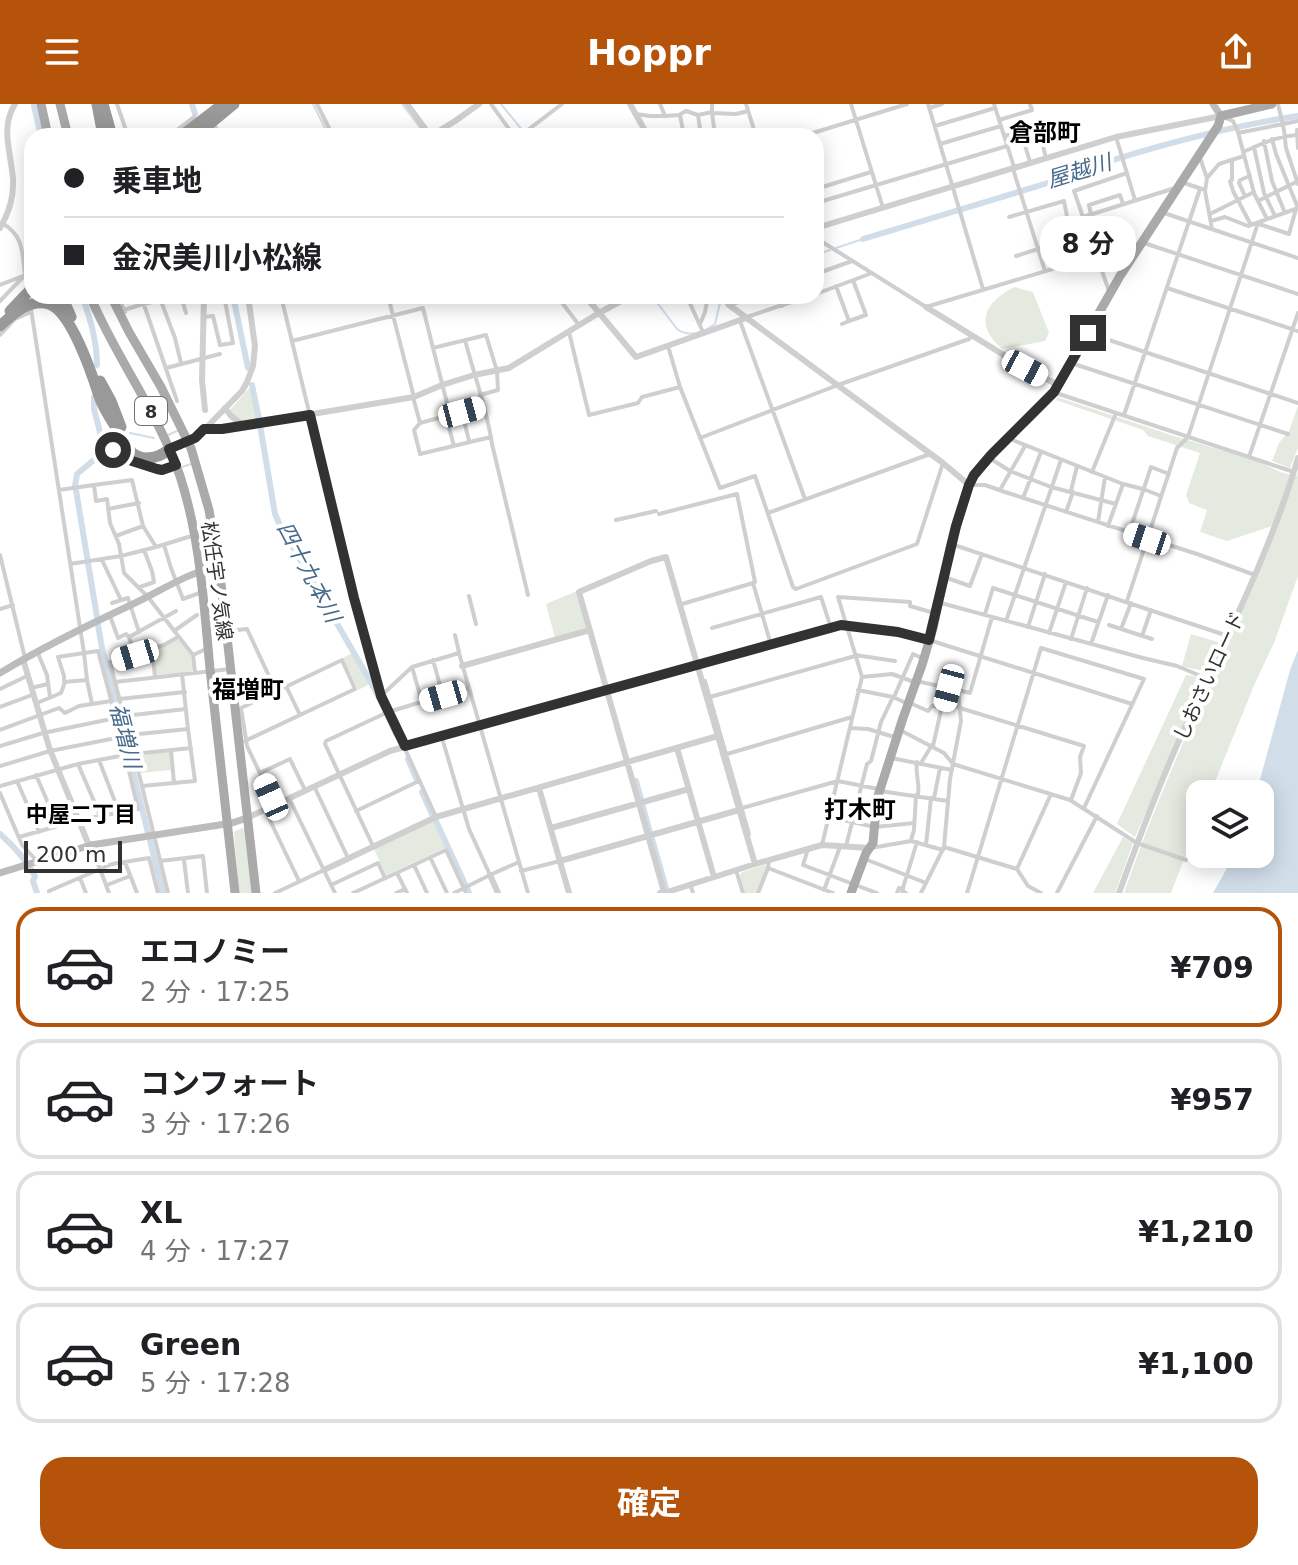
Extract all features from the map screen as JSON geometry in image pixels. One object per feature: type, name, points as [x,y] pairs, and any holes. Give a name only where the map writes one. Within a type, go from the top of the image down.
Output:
[{"type":"highway","points":[[100,104],[106,128]]},
{"type":"highway","points":[[194,128],[224,104]]},
{"type":"highway","points":[[205,128],[234,104]]},
{"type":"highway","points":[[0,313],[24,284]]},
{"type":"highway","points":[[0,324],[24,297]]},
{"type":"highway","points":[[0,324],[31,304],[47,304],[57,308],[69,323],[98,382]]},
{"type":"highway","points":[[65,304],[120,432],[138,451],[150,453],[169,449]]},
{"type":"main road","points":[[41,104],[46,128]]},
{"type":"main road","points":[[60,104],[66,128]]},
{"type":"main road","points":[[1213,104],[1219,121]]},
{"type":"main road","points":[[853,889],[873,843],[875,808],[924,658],[952,544],[974,475],[1056,389],[1141,242],[1219,121],[1272,104]]},
{"type":"main road","name":"松任宇ノ気線","points":[[94,304],[155,419],[176,465],[186,497],[200,571],[235,893]]},
{"type":"main road","name":"松任宇ノ気線","points":[[116,304],[188,441],[205,494],[218,567],[256,893]]},
{"type":"main road","points":[[0,673],[109,615],[200,571],[218,567]]},
{"type":"main road","points":[[0,873],[91,845],[247,818]]},
{"type":"street","points":[[15,104],[6,123],[3,143],[13,189],[10,206],[1,225],[14,231],[24,258]]},
{"type":"street","points":[[117,104],[125,128]]},
{"type":"street","points":[[317,104],[329,128]]},
{"type":"street","points":[[407,104],[425,128]]},
{"type":"street","points":[[443,128],[479,104]]},
{"type":"street","points":[[491,104],[514,128]]},
{"type":"street","points":[[528,128],[562,104]]},
{"type":"street","points":[[630,104],[643,128]]},
{"type":"street","points":[[660,104],[665,116]]},
{"type":"street","points":[[692,104],[700,128]]},
{"type":"street","points":[[712,104],[714,128]]},
{"type":"street","points":[[746,104],[753,128]]},
{"type":"street","points":[[851,104],[883,208]]},
{"type":"street","points":[[824,129],[907,104]]},
{"type":"street","points":[[942,104],[929,106],[983,289]]},
{"type":"street","points":[[940,144],[1032,110],[1030,104]]},
{"type":"street","points":[[1258,201],[1298,182],[1286,148],[1278,104]]},
{"type":"street","points":[[935,126],[995,106],[1045,271]]},
{"type":"street","points":[[635,114],[665,116],[686,111],[696,114],[748,111]]},
{"type":"street","points":[[680,114],[683,128]]},
{"type":"street","points":[[180,128],[194,117]]},
{"type":"street","points":[[824,226],[1116,137],[1229,119],[1238,133],[1254,192],[1267,219]]},
{"type":"street","points":[[1238,133],[1298,121]]},
{"type":"street","points":[[1046,124],[1038,126],[1046,158]]},
{"type":"street","points":[[1261,128],[1272,181],[1285,213]]},
{"type":"street","points":[[1004,136],[1021,132],[1030,162]]},
{"type":"street","points":[[1124,415],[1189,222],[1207,178],[1219,164],[1232,161],[1265,141],[1297,132],[1298,148]]},
{"type":"street","points":[[1116,137],[1135,200]]},
{"type":"street","points":[[1258,223],[1289,234],[1297,208],[1272,139]]},
{"type":"street","points":[[824,202],[1007,146]]},
{"type":"street","points":[[1254,147],[1267,198],[1275,216]]},
{"type":"street","points":[[1268,156],[1276,154]]},
{"type":"street","points":[[1199,156],[1207,178]]},
{"type":"street","points":[[1232,161],[1230,181],[1251,225]]},
{"type":"street","points":[[1283,170],[1292,167]]},
{"type":"street","points":[[824,187],[872,172]]},
{"type":"street","points":[[1110,293],[1074,191],[1127,173]]},
{"type":"street","points":[[1245,196],[1240,180],[1262,177]]},
{"type":"street","points":[[1068,222],[1180,185],[1203,190]]},
{"type":"street","points":[[1203,190],[1212,229]]},
{"type":"street","points":[[1210,214],[1254,192]]},
{"type":"street","points":[[1091,215],[1089,205],[1120,195],[1123,204]]},
{"type":"street","points":[[1009,217],[1064,201],[1070,239],[1016,256]]},
{"type":"street","points":[[1211,221],[1225,217],[1248,226],[1297,208]]},
{"type":"street","points":[[1162,212],[1298,258]]},
{"type":"street","points":[[1121,629],[1177,448],[1188,437],[1258,223]]},
{"type":"street","points":[[1141,242],[1298,294]]},
{"type":"street","points":[[824,243],[1056,389],[1116,413],[1294,472]]},
{"type":"street","points":[[926,307],[1096,256]]},
{"type":"street","points":[[824,271],[852,261]]},
{"type":"street","points":[[824,291],[872,273]]},
{"type":"street","points":[[0,285],[24,279]]},
{"type":"street","points":[[853,280],[866,315]]},
{"type":"street","points":[[0,301],[24,282]]},
{"type":"street","points":[[836,286],[849,321]]},
{"type":"street","points":[[1167,288],[1295,330]]},
{"type":"street","points":[[120,304],[122,313],[143,304],[177,401]]},
{"type":"street","points":[[162,304],[181,363]]},
{"type":"street","points":[[183,304],[186,313]]},
{"type":"street","points":[[204,304],[205,410]]},
{"type":"street","points":[[204,317],[213,316],[220,345],[233,343],[226,304]]},
{"type":"street","points":[[169,449],[195,438],[242,391],[253,366],[255,346],[249,304]]},
{"type":"street","points":[[283,304],[354,598],[381,696],[436,817]]},
{"type":"street","points":[[390,304],[420,423]]},
{"type":"street","points":[[563,304],[579,325]]},
{"type":"street","points":[[592,304],[636,357],[702,330],[787,304]]},
{"type":"street","points":[[204,429],[222,429],[413,397],[474,375],[509,368],[615,304]]},
{"type":"street","points":[[690,304],[702,330]]},
{"type":"street","points":[[702,330],[706,304]]},
{"type":"street","points":[[729,305],[743,319],[838,385],[969,485],[985,485],[1255,575]]},
{"type":"street","points":[[292,341],[423,308],[454,446]]},
{"type":"street","points":[[0,335],[15,319],[31,311],[92,704]]},
{"type":"street","points":[[842,324],[875,312]]},
{"type":"street","points":[[1249,457],[1295,330],[1298,313]]},
{"type":"street","points":[[743,319],[805,499]]},
{"type":"street","points":[[569,331],[589,415],[638,403],[642,397],[680,387]]},
{"type":"street","points":[[1088,333],[1298,403]]},
{"type":"street","points":[[433,348],[486,335],[497,371],[498,390],[480,395]]},
{"type":"street","points":[[700,438],[972,336]]},
{"type":"street","points":[[465,340],[489,423],[528,595]]},
{"type":"street","points":[[668,346],[680,387],[720,488],[755,476],[796,589],[917,544],[943,463]]},
{"type":"street","points":[[166,368],[220,354]]},
{"type":"street","points":[[1071,363],[1288,434]]},
{"type":"street","points":[[483,407],[420,423],[414,430],[420,454],[491,437]]},
{"type":"street","points":[[225,408],[244,425]]},
{"type":"street","points":[[462,412],[469,442]]},
{"type":"street","points":[[1092,472],[1116,413]]},
{"type":"street","points":[[120,432],[110,441],[110,446],[129,460],[160,470],[176,465]]},
{"type":"street","points":[[1009,438],[1161,496]]},
{"type":"street","points":[[1000,490],[1025,446]]},
{"type":"street","points":[[1023,498],[1041,452]]},
{"type":"street","points":[[768,513],[930,454]]},
{"type":"street","points":[[989,458],[1010,471],[1051,487],[1116,504]]},
{"type":"street","name":"しおさいロード","points":[[1119,893],[1154,796],[1281,512],[1298,458]]},
{"type":"street","points":[[1006,621],[1061,460]]},
{"type":"street","points":[[1066,513],[1077,466]]},
{"type":"street","points":[[1129,533],[1151,467],[1169,474]]},
{"type":"street","points":[[1098,523],[1105,477]]},
{"type":"street","points":[[59,490],[132,480],[143,526],[156,547]]},
{"type":"street","points":[[1108,526],[1123,484]]},
{"type":"street","points":[[94,485],[96,501],[107,499],[110,523],[124,573],[140,587],[193,655],[195,673]]},
{"type":"street","points":[[616,520],[737,494],[753,583],[771,645]]},
{"type":"street","points":[[108,509],[139,503]]},
{"type":"street","points":[[115,536],[143,526]]},
{"type":"street","points":[[70,564],[121,556],[213,529]]},
{"type":"street","points":[[164,544],[183,599],[202,592]]},
{"type":"street","points":[[952,544],[1222,634]]},
{"type":"street","points":[[140,587],[154,582],[144,550]]},
{"type":"street","points":[[943,577],[970,586],[982,554]]},
{"type":"street","points":[[0,555],[43,733],[109,893]]},
{"type":"street","points":[[756,864],[727,754],[666,557],[579,592],[662,893],[756,864],[769,864],[822,845],[870,848],[914,842],[1017,869],[1028,886],[1038,892]]},
{"type":"street","points":[[102,560],[121,600]]},
{"type":"street","points":[[1028,627],[1045,574]]},
{"type":"street","points":[[1049,633],[1066,581]]},
{"type":"street","points":[[741,809],[682,603],[753,583]]},
{"type":"street","points":[[985,615],[993,588],[1098,622]]},
{"type":"street","points":[[1071,639],[1087,588]]},
{"type":"street","points":[[1091,644],[1108,595]]},
{"type":"street","points":[[469,596],[476,624]]},
{"type":"street","points":[[712,628],[821,597],[831,628]]},
{"type":"street","points":[[822,845],[862,677],[838,597],[910,602],[910,606],[935,614]]},
{"type":"street","points":[[112,603],[128,598],[139,632]]},
{"type":"street","points":[[937,602],[1177,666],[1208,679]]},
{"type":"street","points":[[0,609],[13,605]]},
{"type":"street","points":[[1142,636],[1151,610]]},
{"type":"street","points":[[129,637],[176,611]]},
{"type":"street","points":[[109,615],[118,638],[126,634],[135,655]]},
{"type":"street","points":[[174,631],[197,615]]},
{"type":"street","points":[[862,677],[892,674],[970,693],[992,617]]},
{"type":"street","points":[[247,818],[405,746],[846,625],[929,640],[1132,704]]},
{"type":"street","points":[[1109,625],[1152,639]]},
{"type":"street","points":[[226,631],[247,629],[276,691]]},
{"type":"street","points":[[462,666],[590,630]]},
{"type":"street","points":[[455,635],[528,893]]},
{"type":"street","points":[[19,837],[100,815],[138,809],[125,755],[124,716],[110,662],[164,645],[178,637]]},
{"type":"street","points":[[193,655],[208,648]]},
{"type":"street","points":[[967,893],[1041,648],[1144,679],[1084,808]]},
{"type":"street","points":[[152,649],[155,677]]},
{"type":"street","points":[[37,651],[47,675],[50,697]]},
{"type":"street","points":[[35,703],[61,693],[65,682],[58,657],[98,651],[116,718],[133,754],[150,835],[168,893]]},
{"type":"street","points":[[381,696],[412,667],[459,653]]},
{"type":"street","points":[[824,890],[853,822],[881,722],[913,654],[924,658]]},
{"type":"street","points":[[710,697],[855,655],[895,661]]},
{"type":"street","points":[[245,741],[355,689],[342,660],[241,708],[245,741],[275,805]]},
{"type":"street","points":[[433,660],[443,696]]},
{"type":"street","points":[[412,667],[422,702]]},
{"type":"street","points":[[115,682],[230,669]]},
{"type":"street","points":[[142,786],[195,781],[182,674]]},
{"type":"street","points":[[0,689],[27,676]]},
{"type":"street","points":[[65,682],[87,680]]},
{"type":"street","points":[[0,707],[48,684]]},
{"type":"street","points":[[286,686],[300,715]]},
{"type":"street","points":[[938,686],[941,706]]},
{"type":"street","points":[[373,846],[326,741],[388,712],[468,688]]},
{"type":"street","points":[[897,893],[899,888],[904,891],[914,842],[920,782],[916,773],[919,763],[933,746],[941,706],[949,688]]},
{"type":"street","points":[[858,690],[894,697],[928,711],[932,706],[960,708],[1084,746],[1080,757],[1081,773],[1071,800]]},
{"type":"street","points":[[921,893],[944,848],[952,767],[961,721],[958,690]]},
{"type":"street","points":[[119,699],[185,692]]},
{"type":"street","points":[[57,695],[59,708],[65,713],[79,706],[111,701]]},
{"type":"street","points":[[0,730],[59,708]]},
{"type":"street","points":[[124,716],[186,709]]},
{"type":"street","points":[[727,754],[852,717]]},
{"type":"street","points":[[0,746],[43,733],[116,718]]},
{"type":"street","points":[[850,728],[898,733],[933,746],[944,753],[952,767]]},
{"type":"street","points":[[0,766],[50,751],[125,736],[188,729]]},
{"type":"street","points":[[442,735],[469,829],[498,893]]},
{"type":"street","points":[[275,893],[436,817],[718,736]]},
{"type":"street","points":[[133,754],[191,748]]},
{"type":"street","points":[[677,748],[714,877]]},
{"type":"street","points":[[171,750],[174,783]]},
{"type":"street","points":[[0,786],[78,764],[125,755]]},
{"type":"street","points":[[890,758],[1002,778],[1071,800],[1137,843],[1186,860]]},
{"type":"street","points":[[260,773],[290,759],[305,790]]},
{"type":"street","points":[[99,760],[119,812]]},
{"type":"street","points":[[78,764],[100,815]]},
{"type":"street","points":[[926,845],[940,768]]},
{"type":"street","points":[[36,775],[58,826]]},
{"type":"street","points":[[17,781],[39,832]]},
{"type":"street","points":[[356,811],[420,781]]},
{"type":"street","points":[[521,871],[838,781],[948,801]]},
{"type":"street","points":[[314,786],[348,858]]},
{"type":"street","points":[[539,788],[569,893]]},
{"type":"street","points":[[551,828],[689,789]]},
{"type":"street","points":[[0,793],[22,845],[37,861]]},
{"type":"street","points":[[1017,869],[1051,794]]},
{"type":"street","points":[[289,798],[335,893]]},
{"type":"street","points":[[265,810],[299,881]]},
{"type":"street","points":[[1057,893],[1097,816]]},
{"type":"street","points":[[829,817],[875,827],[914,823]]},
{"type":"street","points":[[808,849],[803,865],[830,875],[853,889],[877,893]]},
{"type":"street","points":[[353,893],[446,850],[466,889]]},
{"type":"street","points":[[160,861],[203,856],[207,893]]},
{"type":"street","points":[[430,857],[447,893]]},
{"type":"street","points":[[49,893],[100,869],[149,858],[158,893]]},
{"type":"street","points":[[184,859],[188,893]]},
{"type":"street","points":[[864,859],[926,883]]},
{"type":"street","points":[[125,862],[137,893]]},
{"type":"street","points":[[454,893],[519,862]]},
{"type":"street","points":[[331,885],[378,863],[385,878]]},
{"type":"street","points":[[769,864],[833,893]]},
{"type":"street","points":[[760,892],[769,864]]},
{"type":"street","points":[[414,865],[427,893]]},
{"type":"street","points":[[736,870],[743,893]]},
{"type":"street","points":[[396,893],[406,891],[397,873]]},
{"type":"street","points":[[106,886],[130,876]]},
{"type":"street","points":[[80,878],[86,893]]},
{"type":"street","points":[[690,884],[693,893]]},
{"type":"shaded area","points":[[1014,287],[1033,292],[1049,333],[1045,341],[1002,349],[988,331],[986,315],[996,300]]},
{"type":"shaded area","points":[[251,386],[257,420],[243,423],[230,410]]},
{"type":"shaded area","points":[[1057,397],[1258,461],[1280,472],[1296,476],[1298,472],[1298,576],[1274,643],[1216,780],[1186,780],[1186,854],[1171,893],[1124,893],[1178,754],[1278,524],[1227,541],[1200,532],[1207,510],[1189,503],[1186,495],[1200,453],[1056,400]]},
{"type":"shaded area","points":[[1298,406],[1298,448],[1290,468],[1272,461],[1279,443],[1289,431]]},
{"type":"shaded area","points":[[577,591],[588,629],[555,638],[546,604]]},
{"type":"shaded area","points":[[1191,634],[1221,643],[1207,672],[1182,666]]},
{"type":"shaded area","points":[[176,640],[191,656],[193,670],[156,674],[155,650]]},
{"type":"shaded area","points":[[1298,650],[1298,893],[1213,893],[1227,868],[1274,868],[1274,780],[1260,780]]},
{"type":"shaded area","points":[[352,653],[370,684],[358,690],[343,658]]},
{"type":"shaded area","points":[[1186,675],[1205,678],[1135,837],[1117,824]]},
{"type":"shaded area","points":[[168,752],[172,770],[140,773],[137,755]]},
{"type":"shaded area","points":[[433,821],[445,848],[386,875],[374,849]]},
{"type":"shaded area","points":[[243,828],[253,893],[239,893],[234,833]]},
{"type":"shaded area","points":[[1123,837],[1133,843],[1115,893],[1093,893]]},
{"type":"shaded area","points":[[767,866],[756,893],[745,893],[740,876],[742,872]]},
{"type":"waterway","name":"四十九本川","points":[[192,104],[195,114]]},
{"type":"waterway","points":[[313,104],[325,128]]},
{"type":"waterway","points":[[402,104],[420,128]]},
{"type":"waterway","points":[[501,104],[520,128]]},
{"type":"waterway","name":"福増川","points":[[34,106],[39,128]]},
{"type":"waterway","name":"屋越川","points":[[863,239],[1164,145],[1298,116]]},
{"type":"waterway","points":[[836,248],[863,239]]},
{"type":"waterway","points":[[824,252],[830,250]]},
{"type":"waterway","name":"福増川","points":[[84,304],[96,347],[97,365]]},
{"type":"waterway","name":"四十九本川","points":[[235,304],[248,368]]},
{"type":"waterway","points":[[658,304],[677,329],[691,333],[715,324],[720,304]]},
{"type":"waterway","name":"四十九本川","points":[[252,385],[259,419]]},
{"type":"waterway","name":"福増川","points":[[75,486],[77,474],[101,454],[94,397]]},
{"type":"waterway","name":"四十九本川","points":[[260,425],[275,514],[385,710]]},
{"type":"waterway","points":[[168,435],[177,431]]},
{"type":"waterway","points":[[130,433],[154,438]]},
{"type":"waterway","points":[[102,460],[103,463],[123,461],[161,474],[172,471]]},
{"type":"waterway","points":[[182,467],[191,464]]},
{"type":"waterway","name":"福増川","points":[[76,490],[97,617]]},
{"type":"waterway","name":"福増川","points":[[98,625],[163,893]]},
{"type":"waterway","name":"四十九本川","points":[[388,716],[396,734]]},
{"type":"waterway","name":"四十九本川","points":[[408,759],[416,778]]},
{"type":"waterway","points":[[636,781],[641,799]]},
{"type":"waterway","name":"四十九本川","points":[[422,792],[432,814]]},
{"type":"waterway","points":[[642,803],[650,833]]},
{"type":"waterway","name":"四十九本川","points":[[435,819],[469,893]]},
{"type":"waterway","points":[[0,834],[35,876],[33,881],[37,893]]},
{"type":"waterway","points":[[652,839],[666,888]]},
{"type":"district","name":"倉部町","points":[[1045,133]]},
{"type":"district","name":"福増町","points":[[248,690]]},
{"type":"district","name":"打木町","points":[[860,810]]},
{"type":"district","name":"中屋二丁目","points":[[81,814]]},
{"type":"route","points":[[113,450],[133,462],[162,470],[176,465],[169,449],[195,438],[204,429],[310,415],[381,696],[405,746],[841,625],[898,632],[929,640],[961,507],[974,475],[1054,392],[1088,333]]}]
